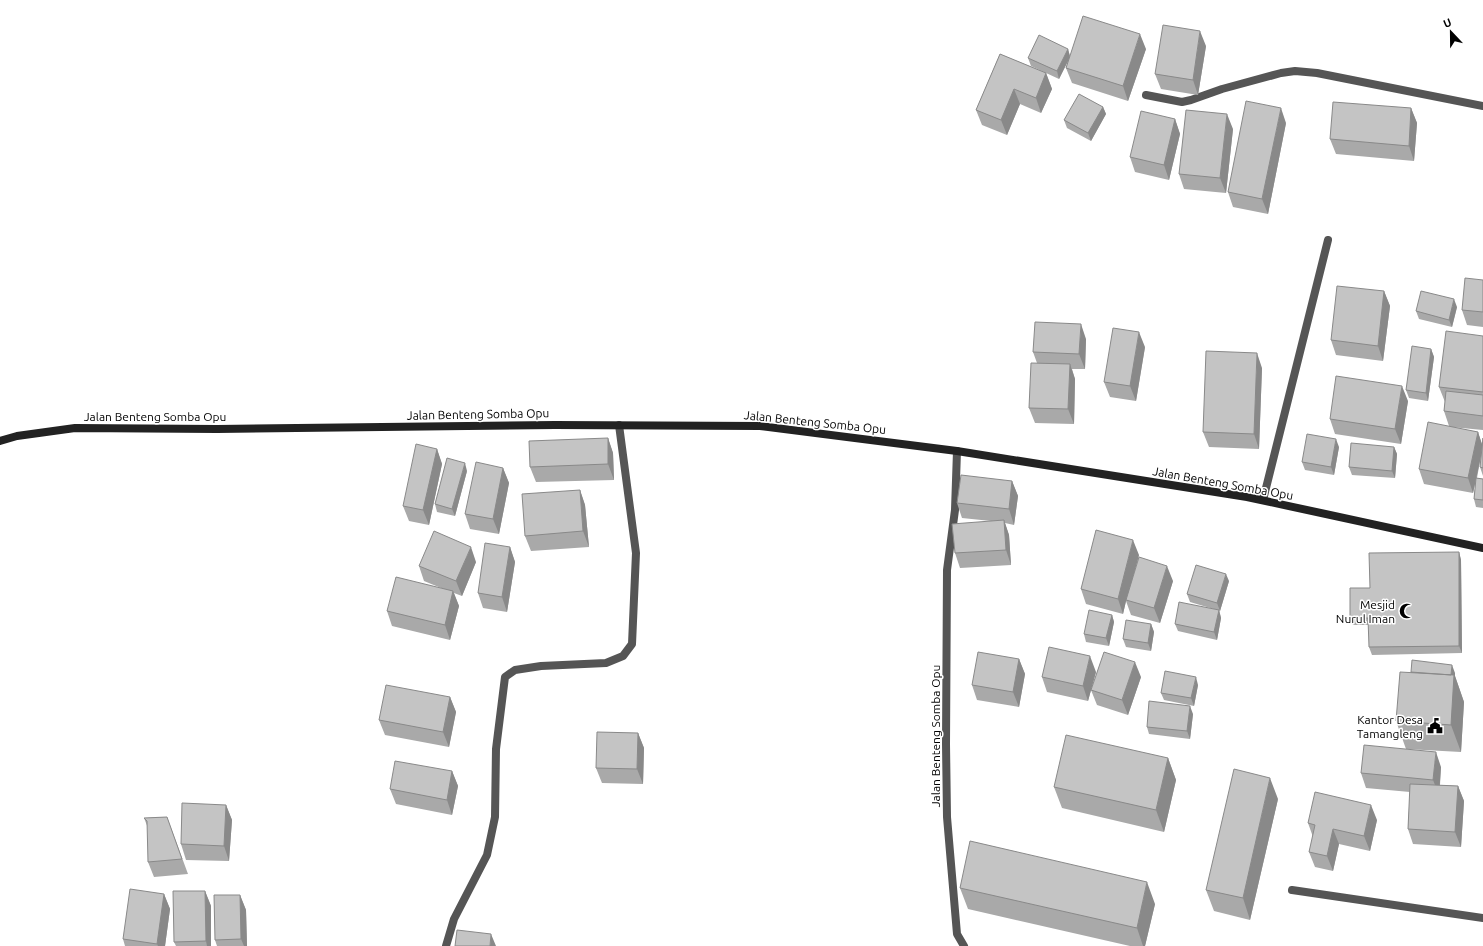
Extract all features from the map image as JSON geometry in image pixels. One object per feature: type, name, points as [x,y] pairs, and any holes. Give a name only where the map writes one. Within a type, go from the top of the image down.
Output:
[{"type":"street","points":[[1146,95],[1182,102],[1261,78],[1295,71],[1317,73],[1483,106]]},
{"type":"street","points":[[1263,500],[1328,240]]},
{"type":"street","points":[[446,946],[454,919],[487,855],[495,817],[496,749],[505,677],[515,670],[541,666],[606,663],[623,656],[632,644],[636,553],[619,425]]},
{"type":"street","name":"Jalan Benteng Somba Opu","points":[[0,441],[17,436],[75,428],[224,429],[619,425],[760,426],[957,451],[1263,500],[1483,548]]},
{"type":"street","name":"Jalan Benteng Somba Opu","points":[[957,451],[955,510],[947,570],[947,817],[957,934],[964,946]]},
{"type":"street","points":[[1292,890],[1483,918]]},
{"type":"building","points":[[1083,16],[1140,34],[1123,86],[1066,68]]},
{"type":"building","points":[[1163,25],[1200,31],[1193,80],[1155,74]]},
{"type":"building","points":[[1039,35],[1068,49],[1057,71],[1028,58]]},
{"type":"building","points":[[1000,54],[1046,73],[1036,98],[1014,89],[1001,120],[976,110]]},
{"type":"building","points":[[1079,94],[1103,107],[1088,133],[1064,120]]},
{"type":"building","points":[[1246,101],[1281,108],[1262,199],[1228,192]]},
{"type":"building","points":[[1333,102],[1411,108],[1409,146],[1330,139]]},
{"type":"building","points":[[1186,110],[1227,114],[1220,178],[1179,174]]},
{"type":"building","points":[[1141,111],[1175,119],[1164,165],[1130,157]]},
{"type":"building","points":[[1465,278],[1483,280],[1483,312],[1462,310]]},
{"type":"building","points":[[1337,286],[1384,291],[1378,346],[1331,340]]},
{"type":"building","points":[[1421,291],[1454,299],[1449,320],[1416,311]]},
{"type":"building","points":[[1035,322],[1081,324],[1079,354],[1033,352]]},
{"type":"building","points":[[1113,328],[1139,332],[1130,386],[1104,382]]},
{"type":"building","points":[[1446,331],[1483,336],[1483,392],[1439,387]]},
{"type":"building","points":[[1412,346],[1431,349],[1426,393],[1406,390]]},
{"type":"building","points":[[1206,351],[1257,353],[1254,434],[1203,432]]},
{"type":"building","points":[[1031,363],[1070,364],[1068,409],[1029,408]]},
{"type":"building","points":[[1336,376],[1402,386],[1395,429],[1330,419]]},
{"type":"building","points":[[1446,391],[1483,395],[1483,416],[1444,411]]},
{"type":"building","points":[[1428,422],[1478,432],[1468,478],[1419,469]]},
{"type":"building","points":[[1307,434],[1336,439],[1331,467],[1302,462]]},
{"type":"building","points":[[608,438],[608,464],[530,467],[529,441]]},
{"type":"building","points":[[1483,438],[1483,468],[1480,467]]},
{"type":"building","points":[[1351,443],[1394,447],[1392,471],[1349,467]]},
{"type":"building","points":[[416,444],[437,449],[423,510],[403,506]]},
{"type":"building","points":[[447,458],[465,463],[452,509],[435,504]]},
{"type":"building","points":[[476,462],[503,468],[493,519],[465,514]]},
{"type":"building","points":[[961,475],[1012,481],[1009,509],[957,503]]},
{"type":"building","points":[[1476,478],[1483,479],[1483,500],[1474,499]]},
{"type":"building","points":[[580,490],[583,531],[525,536],[522,494]]},
{"type":"building","points":[[1004,520],[1006,550],[955,553],[952,524]]},
{"type":"building","points":[[1096,530],[1133,540],[1118,599],[1081,589]]},
{"type":"building","points":[[434,531],[471,547],[456,581],[419,566]]},
{"type":"building","points":[[485,543],[510,547],[502,597],[478,593]]},
{"type":"building","name":"Mesjid Nurul Iman","points":[[1459,552],[1459,646],[1369,647],[1368,618],[1350,618],[1350,588],[1370,588],[1369,553]]},
{"type":"building","points":[[1139,557],[1167,566],[1154,608],[1126,600]]},
{"type":"building","points":[[1196,565],[1226,574],[1217,603],[1187,594]]},
{"type":"building","points":[[396,577],[453,591],[445,625],[387,611]]},
{"type":"building","points":[[1179,602],[1219,610],[1214,632],[1175,624]]},
{"type":"building","points":[[1089,610],[1112,615],[1106,638],[1084,634]]},
{"type":"building","points":[[1126,620],[1151,624],[1148,643],[1123,639]]},
{"type":"building","points":[[1049,647],[1090,656],[1083,686],[1042,677]]},
{"type":"building","points":[[978,652],[1019,659],[1013,692],[972,685]]},
{"type":"building","points":[[1104,652],[1135,662],[1122,700],[1091,690]]},
{"type":"building","points":[[1412,660],[1452,665],[1451,675],[1411,672]]},
{"type":"building","points":[[1165,671],[1196,677],[1191,698],[1161,693]]},
{"type":"building","points":[[1400,672],[1454,675],[1451,725],[1396,721]]},
{"type":"building","points":[[386,685],[450,697],[443,732],[379,720]]},
{"type":"building","points":[[1149,701],[1190,706],[1187,731],[1147,727]]},
{"type":"building","points":[[597,732],[638,733],[637,769],[596,768]]},
{"type":"building","points":[[1066,735],[1168,758],[1156,810],[1054,787]]},
{"type":"building","points":[[1364,745],[1436,752],[1433,780],[1361,773]]},
{"type":"building","points":[[395,761],[452,771],[447,800],[390,789]]},
{"type":"building","points":[[1234,769],[1270,778],[1243,898],[1206,890]]},
{"type":"building","points":[[1410,784],[1458,786],[1455,832],[1408,829]]},
{"type":"building","points":[[1315,792],[1371,805],[1364,836],[1333,829],[1327,856],[1309,852],[1315,825],[1308,823]]},
{"type":"building","points":[[182,803],[226,805],[224,846],[181,844]]},
{"type":"building","points":[[167,817],[182,859],[148,862],[147,821],[144,818]]},
{"type":"building","points":[[970,841],[1147,882],[1137,928],[960,888]]},
{"type":"building","points":[[130,889],[164,894],[157,944],[123,939]]},
{"type":"building","points":[[173,891],[205,891],[206,941],[174,942]]},
{"type":"building","points":[[214,895],[240,895],[241,939],[215,940]]},
{"type":"building","points":[[457,930],[491,934],[490,946],[455,946]]},
{"type":"place","name":"Mesjid Nurul Iman","points":[[1407,611]]},
{"type":"place","name":"Kantor Desa Tamangleng","points":[[1435,726]]}]
